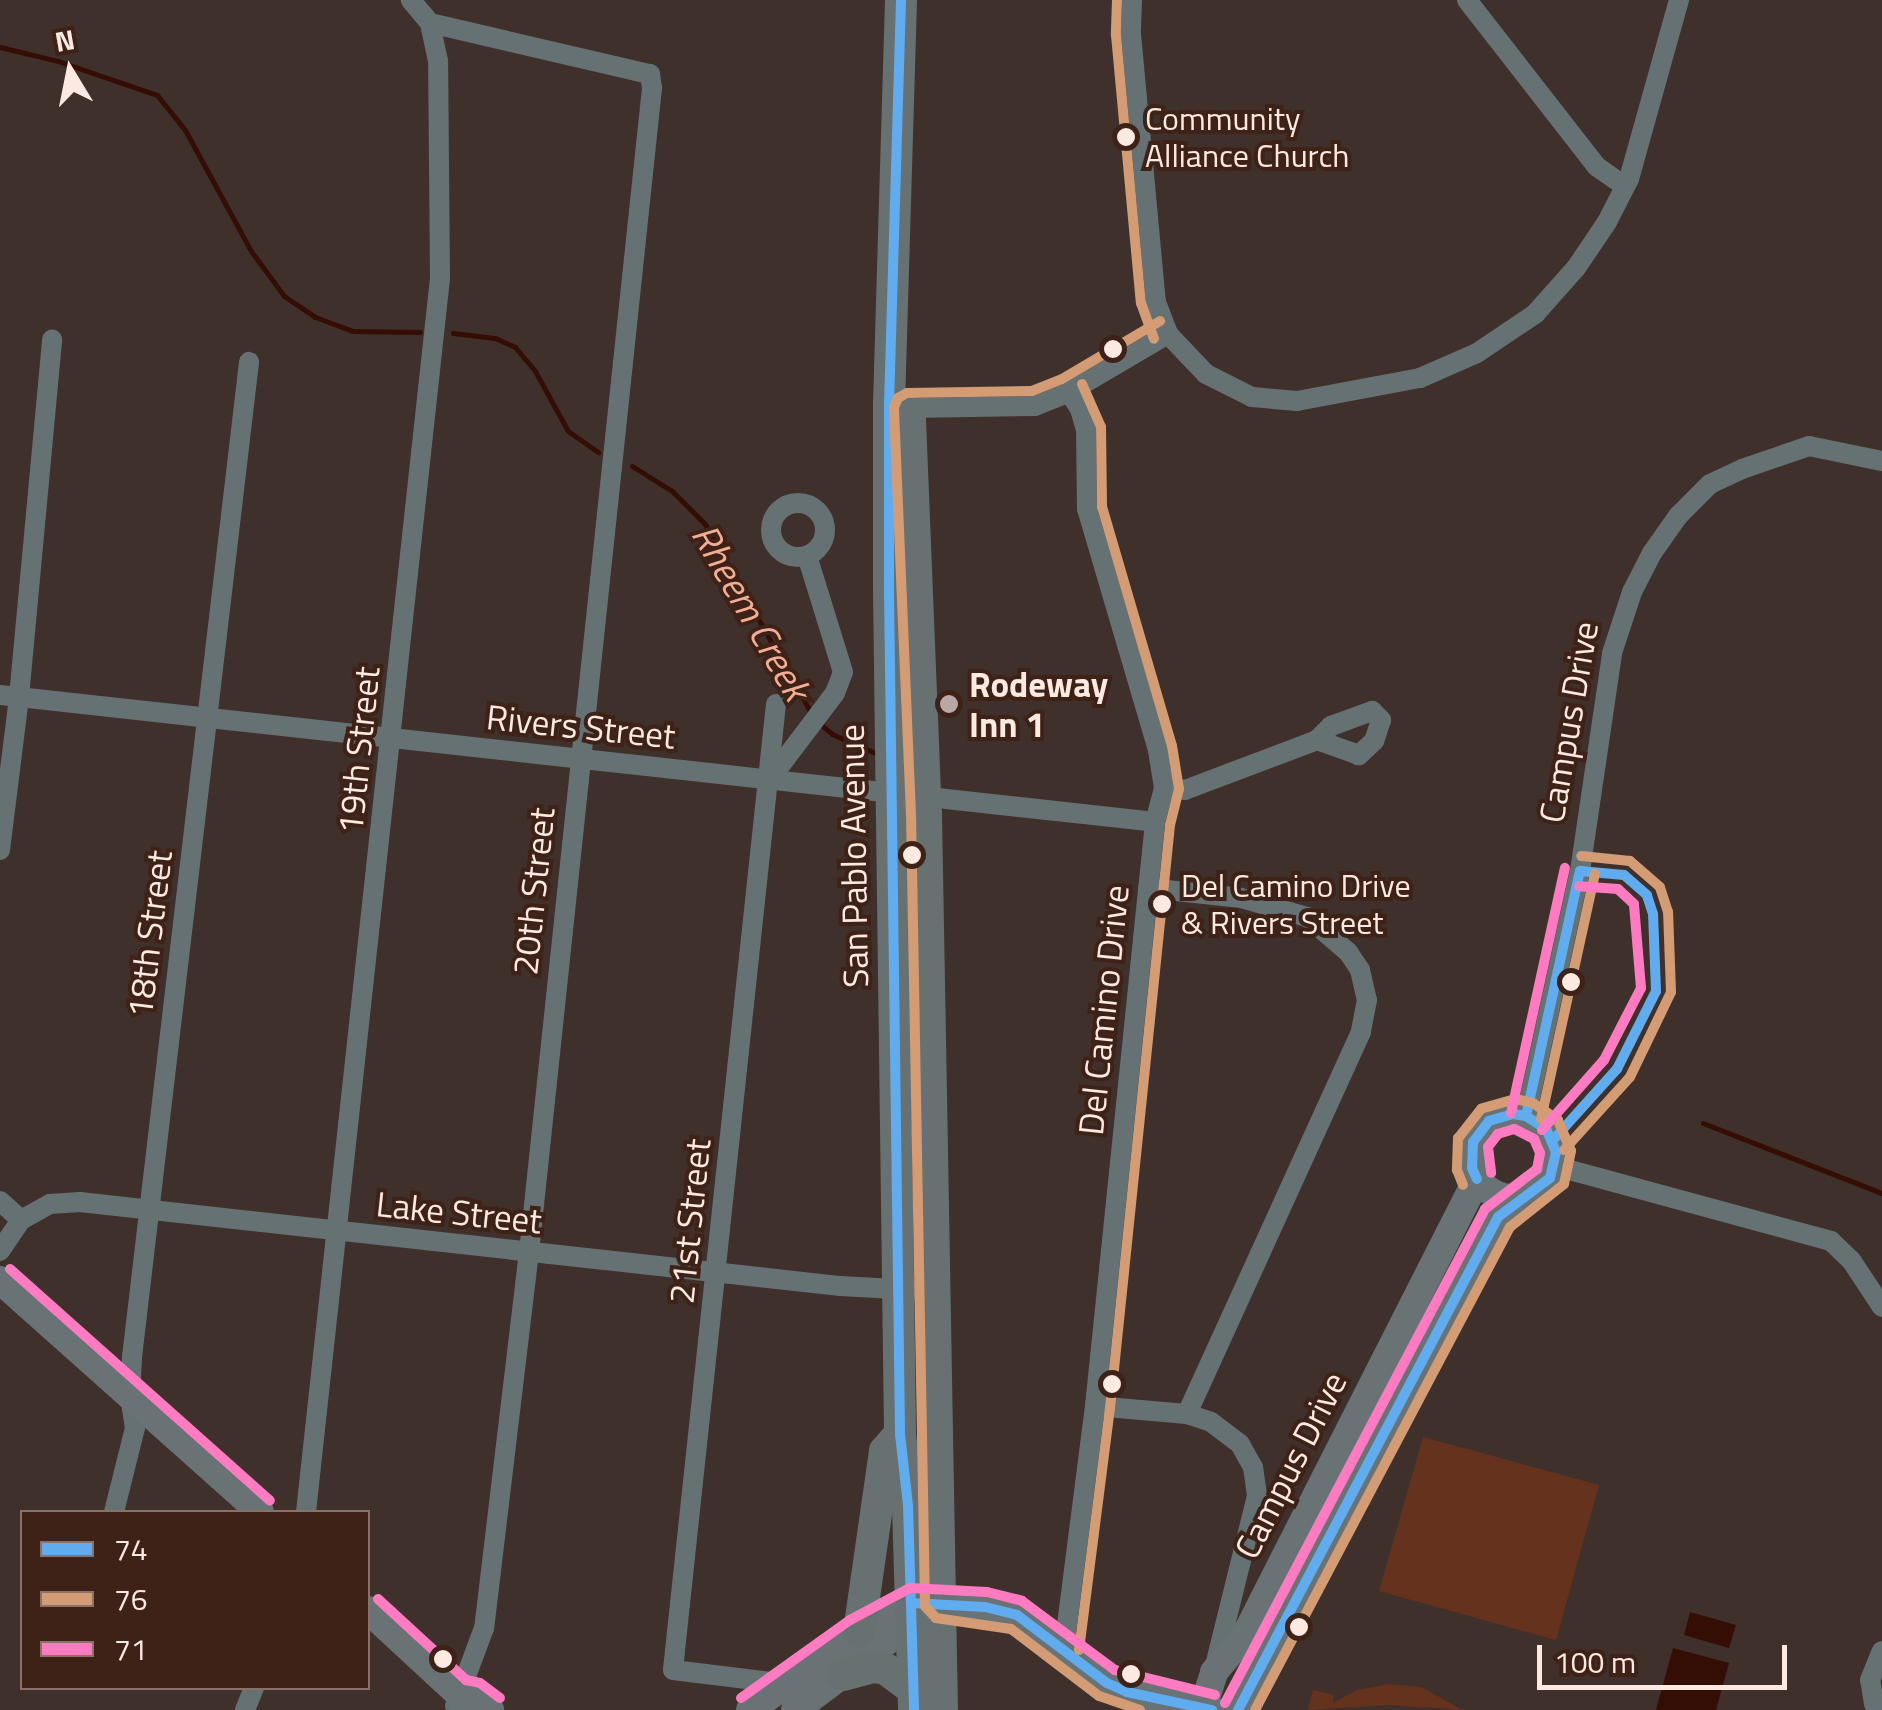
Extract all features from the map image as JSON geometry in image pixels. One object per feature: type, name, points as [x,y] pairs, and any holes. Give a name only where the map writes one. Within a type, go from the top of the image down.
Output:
[{"type":"main road","name":"San Pablo Avenue","points":[[900,0],[889,402],[890,793],[916,1290],[900,1434],[920,1609],[942,1710]]},
{"type":"main road","name":"San Pablo Avenue","points":[[914,1699],[920,1609],[916,1290],[925,796],[909,408],[918,0]]},
{"type":"main road","points":[[859,1632],[885,1451],[900,1434]]},
{"type":"main road","points":[[844,1675],[873,1667],[886,1669],[914,1699]]},
{"type":"street","points":[[411,0],[430,23]]},
{"type":"street","points":[[1132,0],[1131,34],[1156,302],[1168,334],[1206,374],[1252,397],[1297,401],[1420,378],[1476,353],[1535,314],[1576,268],[1626,186],[1680,0]]},
{"type":"street","points":[[1467,0],[1596,166],[1626,186]]},
{"type":"street","name":"20th Street","points":[[430,23],[650,74],[652,88],[578,758],[529,1252],[484,1628],[459,1705]]},
{"type":"street","name":"19th Street","points":[[306,1510],[440,278],[438,61],[430,23]]},
{"type":"street","points":[[909,408],[1035,406],[1069,392],[1168,334]]},
{"type":"street","points":[[0,850],[10,696],[52,340]]},
{"type":"street","name":"18th Street","points":[[114,1510],[135,1428],[130,1396],[149,1208],[249,362]]},
{"type":"street","name":"Del Camino Drive","points":[[1064,1648],[1095,1406],[1155,822],[1164,788],[1158,750],[1086,509],[1086,430],[1080,409],[1069,392]]},
{"type":"street","name":"Campus Drive","points":[[1526,1116],[1580,871],[1612,653],[1632,592],[1652,553],[1678,516],[1710,484],[1742,469],[1809,446],[1882,460]]},
{"type":"street","name":"21st Street","points":[[770,779],[834,693],[843,672],[838,645],[808,556]]},
{"type":"street","name":"Rivers Street","points":[[10,696],[1155,822]]},
{"type":"street","name":"21st Street","points":[[776,704],[673,1670],[791,1697]]},
{"type":"street","points":[[1164,788],[1185,790],[1317,740]]},
{"type":"street","points":[[1148,888],[1241,898],[1306,917],[1348,952],[1360,970],[1367,1000],[1361,1032],[1187,1414]]},
{"type":"street","points":[[1500,1116],[1526,1116],[1546,1129],[1552,1140],[1555,1166],[1542,1188],[1516,1199],[1498,1196],[1477,1179],[1470,1154],[1479,1130],[1500,1116]]},
{"type":"street","points":[[1555,1166],[1832,1241],[1851,1260],[1882,1307]]},
{"type":"street","name":"Campus Drive","points":[[1214,1672],[1246,1634],[1477,1179]]},
{"type":"street","name":"Campus Drive","points":[[1238,1710],[1306,1590],[1498,1217],[1516,1199]]},
{"type":"street","points":[[0,1201],[22,1220],[0,1251]]},
{"type":"street","name":"Lake Street","points":[[22,1220],[50,1204],[80,1202],[716,1272],[916,1290]]},
{"type":"street","points":[[0,1280],[258,1510]]},
{"type":"street","points":[[791,1697],[859,1632],[920,1609],[1016,1614],[1107,1682],[1127,1692],[1206,1709],[1256,1482],[1248,1455],[1232,1435],[1187,1414],[1095,1406]]},
{"type":"street","points":[[750,1710],[844,1675],[920,1609]]},
{"type":"street","points":[[370,1612],[459,1705],[472,1696],[490,1710]]},
{"type":"street","points":[[1876,1702],[1870,1680],[1882,1651]]},
{"type":"shaded area","points":[[1423,1437],[1599,1485],[1556,1640],[1379,1591]]},
{"type":"shaded area","points":[[1690,1612],[1736,1625],[1729,1648],[1684,1635]]},
{"type":"shaded area","points":[[1673,1648],[1729,1663],[1716,1710],[1656,1710]]},
{"type":"shaded area","points":[[1388,1684],[1421,1687],[1463,1710],[1390,1705],[1308,1710],[1313,1690],[1334,1695],[1333,1703],[1357,1690]]},
{"type":"waterway","name":"Rheem Creek","points":[[0,47],[58,61],[157,95],[185,130],[251,251],[284,296],[315,317],[353,331],[420,332]]},
{"type":"waterway","name":"Rheem Creek","points":[[453,333],[495,338],[515,347],[535,371],[568,431],[598,452]]},
{"type":"waterway","name":"Rheem Creek","points":[[632,466],[672,491],[705,524],[812,715]]},
{"type":"waterway","name":"Rheem Creek","points":[[819,723],[832,734],[873,752]]},
{"type":"waterway","name":"Rheem Creek","points":[[1703,1123],[1882,1193]]},
{"type":"transit line","name":"74","points":[[901,0],[889,403],[889,591],[900,1434],[908,1505],[914,1710]]},
{"type":"transit line","name":"76","points":[[1117,0],[1116,35],[1141,303],[1154,339]]},
{"type":"transit line","name":"76","points":[[1140,1710],[1099,1696],[1011,1629],[936,1618],[925,1606],[911,815],[894,407],[898,398],[907,393],[1032,391],[1062,379],[1160,321]]},
{"type":"transit line","name":"76","points":[[1079,1650],[1110,1408],[1170,825],[1179,789],[1172,746],[1102,507],[1101,427],[1082,384]]},
{"type":"transit line","name":"76","points":[[1564,1150],[1630,1077],[1671,992],[1668,912],[1660,887],[1630,861],[1581,856]]},
{"type":"transit line","name":"71","points":[[1511,1113],[1565,868]]},
{"type":"transit line","name":"74","points":[[1526,1116],[1580,871]]},
{"type":"transit line","name":"74","points":[[1553,1140],[1617,1069],[1656,991],[1653,914],[1647,895],[1624,875],[1580,871]]},
{"type":"transit line","name":"76","points":[[1541,1119],[1595,874]]},
{"type":"transit line","name":"71","points":[[1542,1130],[1604,1060],[1641,988],[1634,904],[1618,889],[1579,886]]},
{"type":"transit line","name":"76","points":[[1255,1710],[1510,1227],[1564,1184],[1571,1151],[1558,1120],[1533,1103],[1515,1099],[1481,1109],[1458,1138],[1457,1170],[1463,1185]]},
{"type":"transit line","name":"74","points":[[1238,1710],[1498,1217],[1550,1178],[1556,1152],[1546,1129],[1526,1116],[1513,1114],[1489,1121],[1473,1142],[1472,1168],[1477,1179]]},
{"type":"transit line","name":"71","points":[[1225,1703],[1485,1209],[1537,1169],[1540,1153],[1534,1139],[1514,1129],[1498,1134],[1488,1147],[1491,1173]]},
{"type":"transit line","name":"71","points":[[10,1269],[270,1501]]},
{"type":"transit line","name":"71","points":[[741,1698],[850,1620],[910,1588],[987,1592],[1022,1601],[1115,1670],[1215,1695]]},
{"type":"transit line","name":"71","points":[[378,1599],[466,1680],[480,1683],[500,1698]]},
{"type":"transit line","name":"74","points":[[911,1603],[985,1607],[1017,1615],[1107,1683],[1127,1692],[1212,1710]]},
{"type":"place","name":"Community Alliance Church","points":[[1126,137]]},
{"type":"place","name":"Rodeway Inn 1","points":[[949,704]]},
{"type":"place","name":"Del Camino Drive & Rivers Street","points":[[1162,904]]}]
